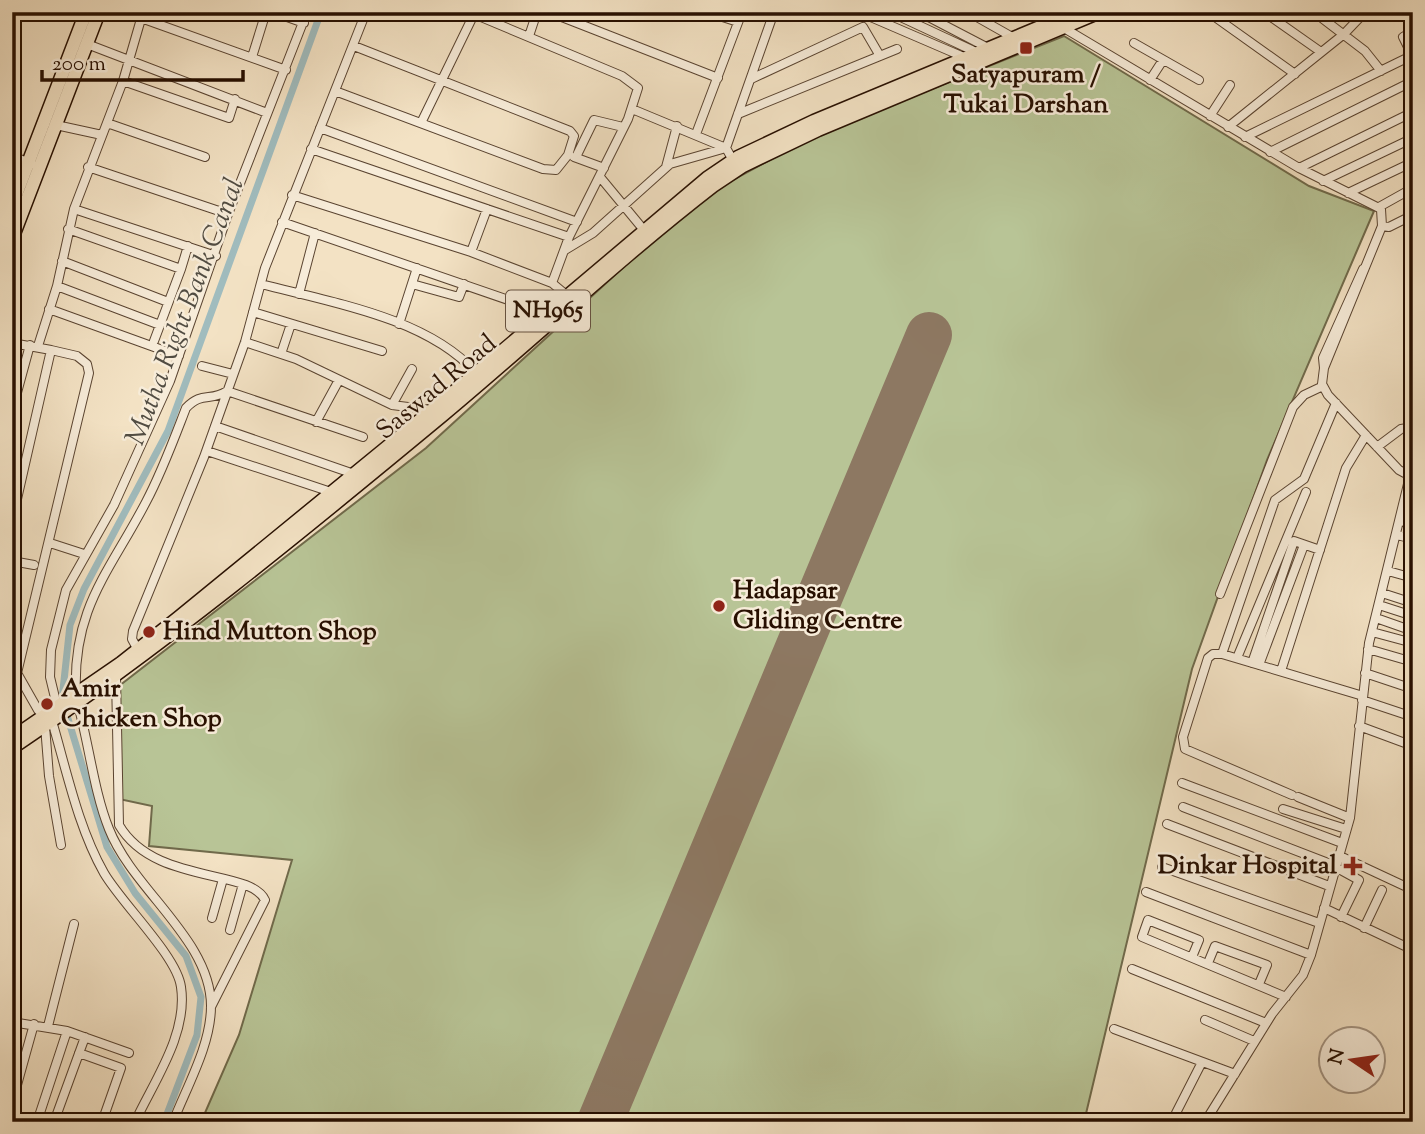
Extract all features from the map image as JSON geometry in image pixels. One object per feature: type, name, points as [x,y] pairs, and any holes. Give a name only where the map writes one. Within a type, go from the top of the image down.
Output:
[{"type":"highway","points":[[12,239],[86,12]]},
{"type":"highway","points":[[12,205],[56,125],[99,12]]},
{"type":"highway","name":"Saswad Road","points":[[13,747],[52,713],[116,677],[217,599],[546,313],[570,299],[643,229],[736,165],[814,121],[1076,12]]},
{"type":"highway","name":"Saswad Road","points":[[76,701],[331,492],[358,475],[736,165],[1100,12]]},
{"type":"highway","name":"NH965","points":[[12,730],[52,713]]},
{"type":"highway","name":"NH965","points":[[12,737],[52,713]]},
{"type":"street","points":[[252,57],[266,12]]},
{"type":"street","points":[[273,12],[304,23]]},
{"type":"street","points":[[61,845],[48,776],[54,628],[66,590],[124,485],[179,356],[216,256],[228,214],[307,12]]},
{"type":"street","points":[[138,650],[132,639],[133,631],[206,451],[282,222],[366,12]]},
{"type":"street","points":[[529,36],[537,12]]},
{"type":"street","points":[[549,12],[718,78]]},
{"type":"street","points":[[707,12],[738,22]]},
{"type":"street","points":[[696,134],[741,12]]},
{"type":"street","points":[[726,148],[775,12]]},
{"type":"street","points":[[859,12],[978,53]]},
{"type":"street","points":[[890,12],[978,53]]},
{"type":"street","points":[[919,12],[978,53]]},
{"type":"street","points":[[968,12],[1015,38]]},
{"type":"street","points":[[1032,12],[1048,24]]},
{"type":"street","points":[[1208,12],[1295,75]]},
{"type":"street","points":[[1264,12],[1321,52]]},
{"type":"street","points":[[1314,12],[1365,51],[1381,71]]},
{"type":"street","points":[[1228,127],[1344,34],[1365,12]]},
{"type":"street","points":[[421,122],[472,13],[634,82],[638,88],[632,109],[569,237],[552,283]]},
{"type":"street","points":[[12,411],[57,286],[68,229],[88,166],[123,81],[142,15],[286,70]]},
{"type":"street","points":[[751,79],[863,27],[880,56]]},
{"type":"street","points":[[1065,28],[1245,138],[1323,181],[1379,207],[1384,218],[1322,358],[1323,386],[1336,404],[1399,470],[1411,477],[1408,506],[1397,535],[1368,649],[1350,818],[1303,975],[1266,1023],[1205,1122]]},
{"type":"street","points":[[1245,138],[1412,55],[1403,37],[1413,31]]},
{"type":"street","points":[[87,44],[130,58],[267,113]]},
{"type":"street","points":[[1134,44],[1199,80]]},
{"type":"street","points":[[354,46],[570,131],[573,136],[572,156]]},
{"type":"street","points":[[738,114],[897,49]]},
{"type":"street","points":[[1150,80],[1163,60]]},
{"type":"street","points":[[123,81],[229,118],[235,99]]},
{"type":"street","points":[[1270,152],[1413,81]]},
{"type":"street","points":[[1210,116],[1230,85]]},
{"type":"street","points":[[335,91],[544,169],[556,170],[572,156],[594,120],[623,127]]},
{"type":"street","points":[[632,109],[726,148],[736,165]]},
{"type":"street","points":[[1299,168],[1413,112]]},
{"type":"street","points":[[107,123],[205,157]]},
{"type":"street","points":[[56,125],[102,135]]},
{"type":"street","points":[[665,170],[677,126]]},
{"type":"street","points":[[320,128],[577,222]]},
{"type":"street","points":[[1323,181],[1413,138]]},
{"type":"street","points":[[565,250],[593,233],[670,164],[726,148]]},
{"type":"street","points":[[311,149],[569,237]]},
{"type":"street","points":[[12,156],[34,165]]},
{"type":"street","points":[[572,156],[604,168]]},
{"type":"street","points":[[1348,193],[1413,162]]},
{"type":"street","points":[[88,166],[228,214]]},
{"type":"street","points":[[600,177],[643,229]]},
{"type":"street","points":[[1379,207],[1413,188]]},
{"type":"street","points":[[292,195],[471,252],[552,283],[570,299]]},
{"type":"street","points":[[74,209],[216,256]]},
{"type":"street","points":[[471,252],[487,209]]},
{"type":"street","points":[[1382,226],[1389,228],[1413,215]]},
{"type":"street","points":[[282,222],[546,313]]},
{"type":"street","points":[[68,229],[181,269]]},
{"type":"street","points":[[299,294],[314,233]]},
{"type":"street","points":[[154,341],[188,246]]},
{"type":"street","points":[[62,261],[168,302]]},
{"type":"street","points":[[399,324],[417,268]]},
{"type":"street","points":[[261,284],[429,335],[448,346],[476,373]]},
{"type":"street","points":[[412,284],[459,297],[464,284]]},
{"type":"street","points":[[57,286],[160,325]]},
{"type":"street","points":[[49,309],[179,356]]},
{"type":"street","points":[[253,312],[382,351]]},
{"type":"street","points":[[281,354],[291,324]]},
{"type":"street","points":[[244,342],[281,354],[391,405],[432,410]]},
{"type":"street","points":[[12,343],[78,356],[87,364],[89,373],[50,543],[15,673],[52,713],[85,831],[104,872],[130,912],[175,967],[181,986],[177,1031],[135,1122]]},
{"type":"street","points":[[12,521],[51,350]]},
{"type":"street","points":[[202,366],[233,374]]},
{"type":"street","points":[[391,405],[412,369]]},
{"type":"street","points":[[316,422],[340,380]]},
{"type":"street","points":[[1220,594],[1293,407],[1304,395],[1323,386]]},
{"type":"street","points":[[211,1007],[199,958],[134,874],[108,829],[76,701],[75,656],[82,621],[107,569],[146,502],[186,408],[199,396],[214,397],[227,391],[363,437]]},
{"type":"street","points":[[1222,654],[1275,500],[1304,479],[1336,404]]},
{"type":"street","points":[[215,426],[358,475]]},
{"type":"street","points":[[1377,447],[1401,429],[1413,426]]},
{"type":"street","points":[[1280,671],[1346,468],[1366,435]]},
{"type":"street","points":[[206,451],[331,492]]},
{"type":"street","points":[[1237,658],[1306,492]]},
{"type":"street","points":[[1401,521],[1413,524]]},
{"type":"street","points":[[1397,535],[1413,539]]},
{"type":"street","points":[[1255,664],[1294,541],[1320,550]]},
{"type":"street","points":[[50,543],[84,554]]},
{"type":"street","points":[[12,561],[34,565]]},
{"type":"street","points":[[1388,570],[1413,578]]},
{"type":"street","points":[[1382,593],[1413,603]]},
{"type":"street","points":[[1379,605],[1413,616]]},
{"type":"street","points":[[1376,618],[1413,631]]},
{"type":"street","points":[[1372,632],[1413,643]]},
{"type":"street","points":[[1368,649],[1413,662]]},
{"type":"street","points":[[1350,818],[1185,749],[1183,737],[1205,664],[1213,654],[1222,654],[1362,698],[1413,718]]},
{"type":"street","points":[[1365,673],[1413,689]]},
{"type":"street","points":[[116,677],[119,825],[128,839],[152,859],[243,884],[257,891],[265,900],[211,1007],[201,1055],[173,1122]]},
{"type":"street","points":[[1359,726],[1413,746]]},
{"type":"street","points":[[1182,783],[1342,843]]},
{"type":"street","points":[[1183,807],[1334,866],[1359,880],[1341,917]]},
{"type":"street","points":[[1283,809],[1346,829]]},
{"type":"street","points":[[1167,824],[1329,886]]},
{"type":"street","points":[[108,829],[119,825]]},
{"type":"street","points":[[1338,855],[1413,890]]},
{"type":"street","points":[[1162,867],[1319,923]]},
{"type":"street","points":[[212,918],[223,879]]},
{"type":"street","points":[[230,930],[243,884]]},
{"type":"street","points":[[1364,928],[1382,890]]},
{"type":"street","points":[[1146,892],[1311,955]]},
{"type":"street","points":[[1324,908],[1411,949],[1413,938]]},
{"type":"street","points":[[1192,957],[1199,940],[1148,920],[1142,937],[1286,997]]},
{"type":"street","points":[[48,1026],[74,924]]},
{"type":"street","points":[[1208,963],[1215,946],[1267,965],[1259,984]]},
{"type":"street","points":[[1132,969],[1266,1023]]},
{"type":"street","points":[[1205,1020],[1254,1041]]},
{"type":"street","points":[[12,1023],[48,1026],[129,1053]]},
{"type":"street","points":[[12,1102],[34,1024]]},
{"type":"street","points":[[1114,1029],[1235,1074]]},
{"type":"street","points":[[37,1122],[67,1031]]},
{"type":"street","points":[[54,1122],[85,1037]]},
{"type":"street","points":[[79,1053],[121,1068],[102,1122]]},
{"type":"street","points":[[1175,1113],[1202,1062]]},
{"type":"green space","name":"Hadapsar Gliding Centre","points":[[1064,36],[1309,186],[1374,211],[1267,460],[1192,669],[1084,1122],[201,1122],[239,1035],[292,860],[149,846],[152,806],[119,799],[119,686],[426,448],[674,221],[729,182],[814,136]]},
{"type":"waterway","name":"Mutha Right Bank Canal","points":[[164,1122],[197,1035],[201,997],[186,956],[135,893],[107,847],[62,699],[70,625],[84,589],[168,431],[321,12]]},
{"type":"runway","points":[[600,1122],[929,335]]},
{"type":"place","name":"Satyapuram / Tukai Darshan","points":[[1026,48]]},
{"type":"place","name":"Hadapsar Gliding Centre","points":[[719,606]]},
{"type":"place","name":"Hind Mutton Shop","points":[[149,632]]},
{"type":"place","name":"Amir Chicken Shop","points":[[47,704]]},
{"type":"place","name":"Dinkar Hospital","points":[[1353,866]]}]
